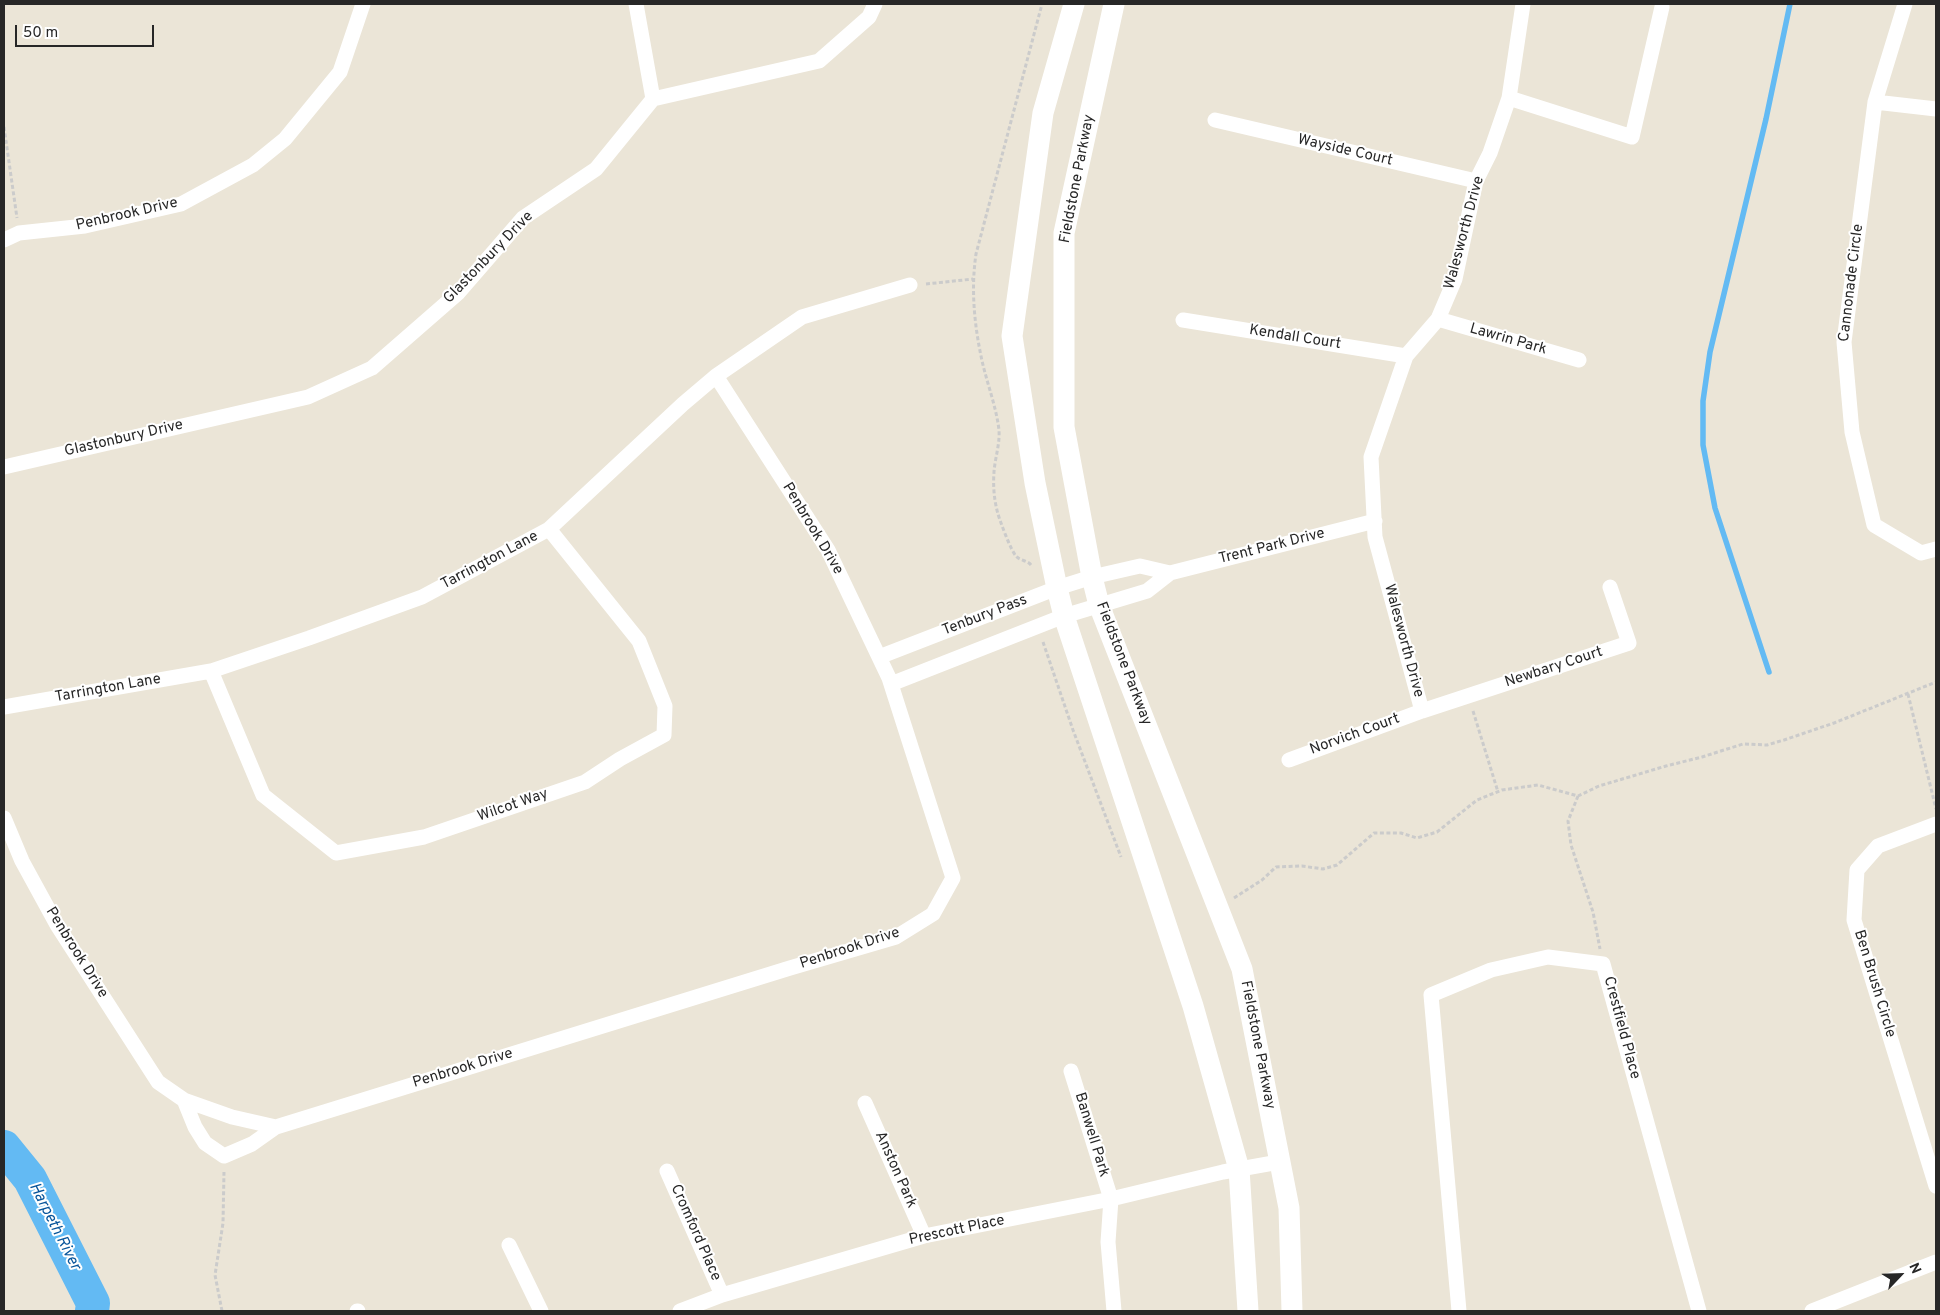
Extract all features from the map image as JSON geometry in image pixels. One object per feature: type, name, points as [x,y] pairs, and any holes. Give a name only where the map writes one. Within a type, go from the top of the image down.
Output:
[{"type":"street","name":"Penbrook Drive","points":[[4,240],[19,233],[84,226],[181,204],[253,165],[285,139],[340,72],[364,4]]},
{"type":"street","points":[[636,4],[653,98],[819,61],[869,18],[875,4]]},
{"type":"street","points":[[1074,4],[1043,113],[1012,336],[1035,483],[1056,588],[1193,1006],[1238,1169],[1248,1311]]},
{"type":"street","name":"Fieldstone Parkway","points":[[1114,4],[1064,233],[1064,427],[1099,605],[1242,969],[1288,1208],[1292,1311]]},
{"type":"street","name":"Walesworth Drive","points":[[1422,711],[1375,537],[1371,457],[1406,356],[1438,320],[1455,279],[1476,182],[1490,153],[1509,98],[1523,4]]},
{"type":"street","name":"Cannonade Circle","points":[[1905,4],[1875,102],[1844,342],[1852,432],[1874,525],[1921,553],[1936,549]]},
{"type":"street","points":[[1509,98],[1632,138],[1662,7]]},
{"type":"street","name":"Glastonbury Drive","points":[[4,467],[308,397],[372,368],[458,293],[524,218],[596,169],[653,98]]},
{"type":"street","points":[[1875,102],[1936,110]]},
{"type":"street","name":"Wayside Court","points":[[1215,120],[1476,182]]},
{"type":"street","name":"Tarrington Lane","points":[[4,707],[211,671],[422,597],[549,529],[683,404],[716,376],[802,317],[910,285]]},
{"type":"street","name":"Kendall Court","points":[[1183,320],[1406,356]]},
{"type":"street","name":"Lawrin Park","points":[[1438,320],[1579,360]]},
{"type":"street","name":"Penbrook Drive","points":[[224,1156],[252,1144],[276,1127],[896,937],[933,914],[953,878],[890,684],[828,550],[716,376]]},
{"type":"street","name":"Trent Park Drive","points":[[1099,605],[1147,591],[1170,573],[1375,521]]},
{"type":"street","name":"Wilcot Way","points":[[211,671],[263,795],[336,853],[424,837],[585,782],[620,758],[664,735],[665,706],[639,641],[549,529]]},
{"type":"street","name":"Trent Park Drive","points":[[1092,577],[1140,566],[1170,573]]},
{"type":"street","name":"Tenbury Pass","points":[[879,657],[1056,588],[1092,577]]},
{"type":"street","name":"Newbary Court","points":[[1422,711],[1629,643],[1610,587]]},
{"type":"street","name":"Tenbury Pass","points":[[890,684],[1064,616],[1099,605]]},
{"type":"street","name":"Norvich Court","points":[[1289,760],[1422,711]]},
{"type":"street","name":"Penbrook Drive","points":[[4,818],[22,861],[57,924],[158,1082],[184,1100],[232,1118],[276,1127]]},
{"type":"street","name":"Ben Brush Circle","points":[[1936,824],[1878,846],[1858,870],[1854,920],[1936,1186]]},
{"type":"street","name":"Crestfield Place","points":[[1459,1311],[1431,994],[1491,970],[1548,958],[1603,964],[1698,1311]]},
{"type":"street","name":"Banwell Park","points":[[1072,1071],[1111,1199]]},
{"type":"street","points":[[184,1100],[195,1127],[205,1143],[224,1156]]},
{"type":"street","name":"Anston Park","points":[[865,1103],[924,1236]]},
{"type":"street","name":"Prescott Place","points":[[680,1311],[722,1295],[924,1236],[1111,1199],[1238,1169],[1279,1162]]},
{"type":"street","name":"Cromford Place","points":[[667,1171],[722,1295]]},
{"type":"street","points":[[1111,1199],[1108,1242],[1114,1311]]},
{"type":"street","points":[[510,1245],[541,1311]]},
{"type":"street","points":[[1812,1311],[1936,1262]]},
{"type":"path","points":[[4,127],[19,233]]},
{"type":"path","points":[[910,285],[972,279]]},
{"type":"path","points":[[1230,900],[1262,880],[1276,866],[1302,866],[1323,869],[1337,864],[1374,832],[1401,833],[1417,838],[1437,832],[1477,800],[1498,792],[1538,785],[1578,796],[1599,786],[1743,744],[1767,745],[1784,740],[1936,682]]},
{"type":"path","points":[[1908,694],[1936,809]]},
{"type":"path","points":[[1469,696],[1498,792]]},
{"type":"path","points":[[1578,796],[1568,821],[1571,844],[1593,912],[1603,964]]},
{"type":"path","points":[[222,1311],[215,1275],[223,1222],[224,1156]]},
{"type":"waterway","points":[[1769,672],[1715,508],[1703,445],[1703,401],[1710,352],[1766,119],[1790,4]]},
{"type":"waterway","name":"Harpeth River","points":[[4,1147],[30,1179],[93,1303],[92,1311]]}]
